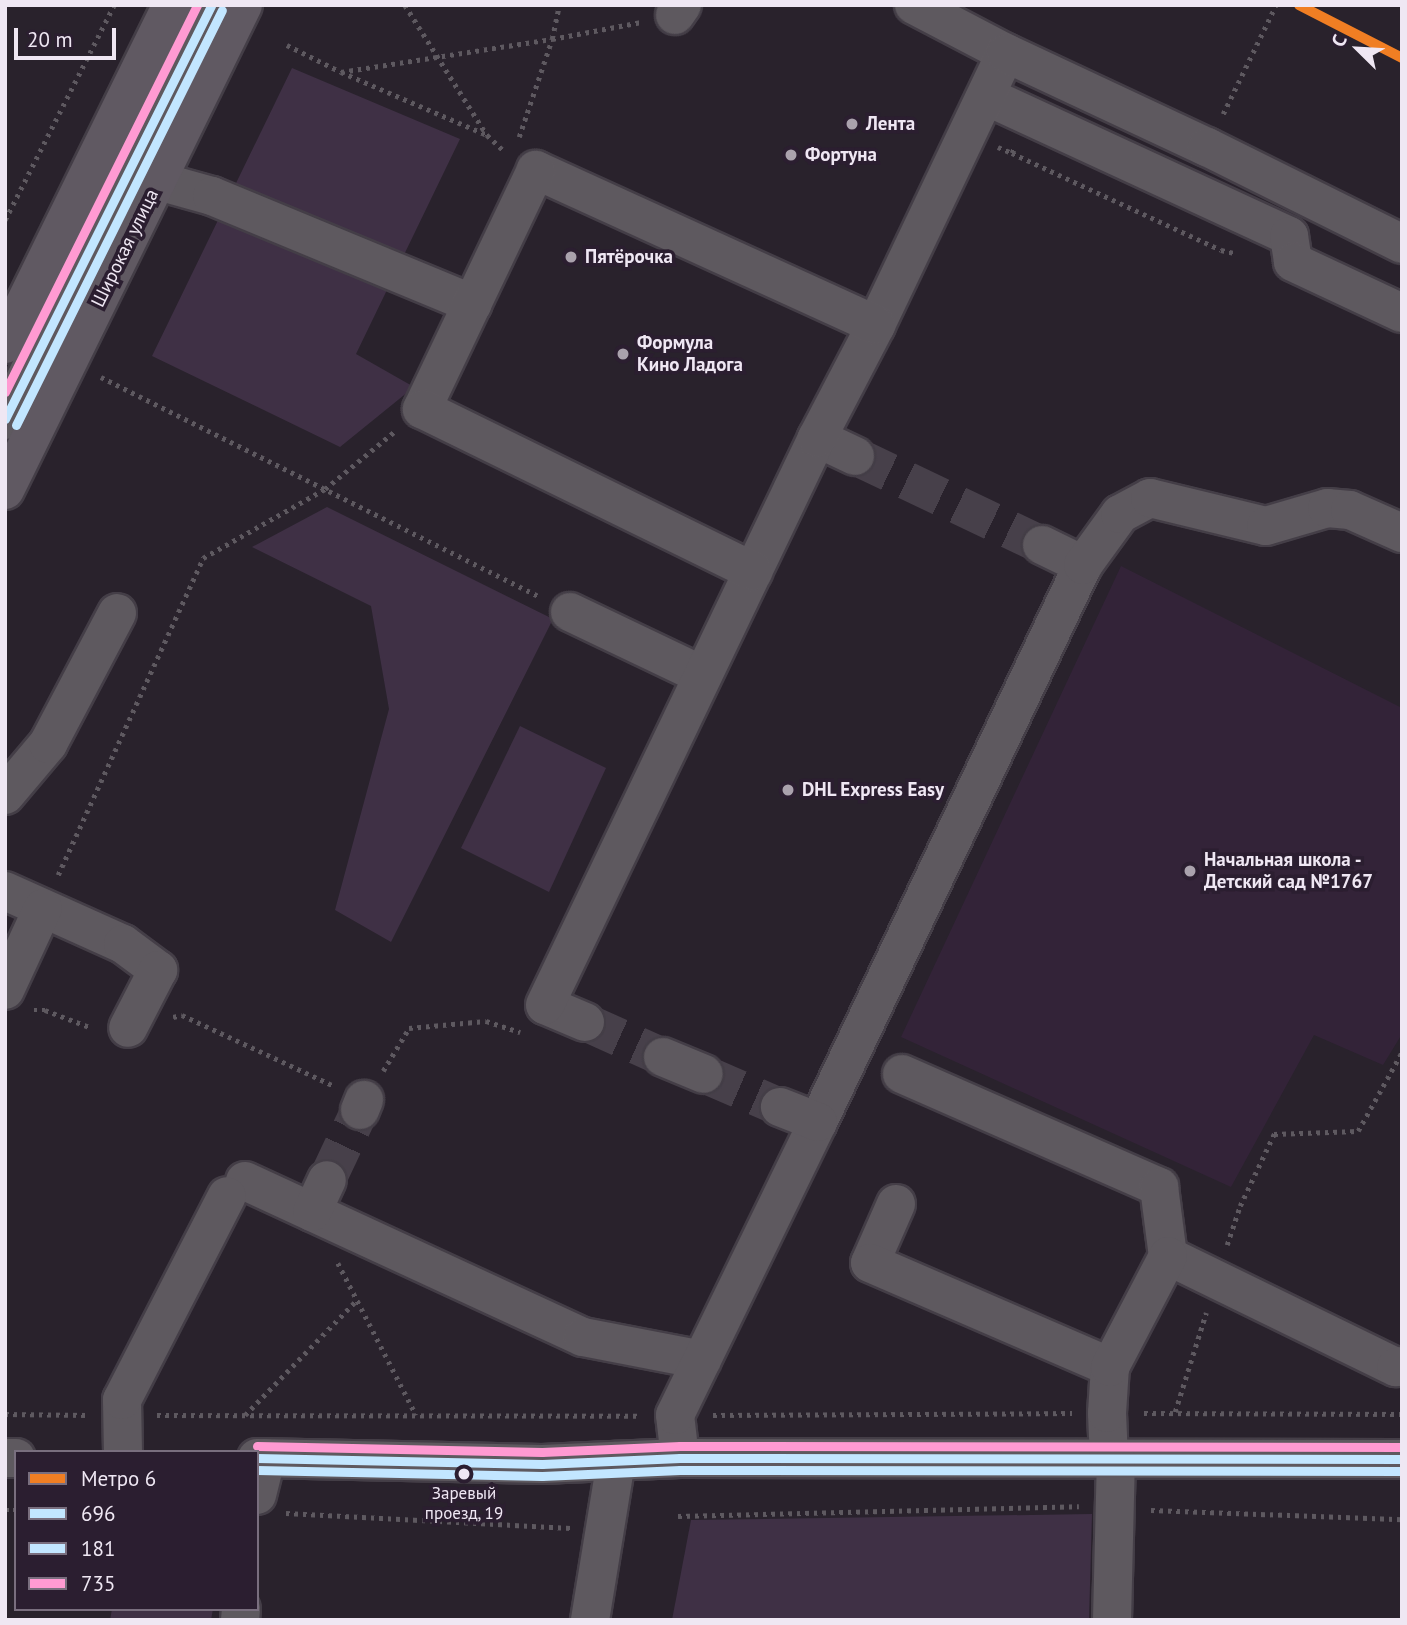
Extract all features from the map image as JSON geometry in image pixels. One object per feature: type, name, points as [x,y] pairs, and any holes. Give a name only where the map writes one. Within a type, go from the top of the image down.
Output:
[{"type":"main road","points":[[5,344],[172,5]]},
{"type":"main road","name":"Широкая улица","points":[[5,490],[243,5]]},
{"type":"street","name":"Широкая улица","points":[[5,420],[211,5]]},
{"type":"street","points":[[914,5],[1006,53],[1207,147],[1402,244]]},
{"type":"street","points":[[585,1022],[545,1005],[752,571],[876,325],[1006,53]]},
{"type":"street","points":[[986,96],[1289,236],[1293,262],[1398,302]]},
{"type":"street","points":[[752,571],[422,409],[536,170],[876,325]]},
{"type":"street","points":[[158,181],[212,196],[472,304]]},
{"type":"street","points":[[52,248],[49,260],[51,273],[57,284],[69,292],[92,293],[110,276]]},
{"type":"street","points":[[817,438],[855,456]]},
{"type":"street","points":[[680,1458],[675,1415],[818,1122],[1083,565],[1120,514],[1150,498],[1266,526],[1327,508],[1350,510],[1402,533]]},
{"type":"street","points":[[1042,545],[1083,565]]},
{"type":"street","points":[[570,612],[702,675]]},
{"type":"street","points":[[5,795],[48,744],[117,613]]},
{"type":"street","points":[[5,891],[123,944],[158,970],[111,1028]]},
{"type":"street","points":[[5,990],[43,908]]},
{"type":"street","points":[[663,1057],[704,1074]]},
{"type":"street","points":[[902,1074],[1159,1187],[1168,1256],[1110,1367],[1107,1413],[1115,1506],[1112,1620]]},
{"type":"street","points":[[780,1107],[818,1122]]},
{"type":"street","points":[[123,1450],[122,1400],[235,1189],[319,1196],[583,1337],[702,1360]]},
{"type":"street","points":[[896,1204],[870,1263],[1110,1367]]},
{"type":"street","points":[[1168,1256],[1396,1367],[1402,1366]]},
{"type":"street","points":[[271,1504],[262,1458],[542,1464],[680,1458],[1402,1459]]},
{"type":"street","points":[[590,1620],[616,1461]]},
{"type":"path","points":[[5,220],[114,5]]},
{"type":"path","points":[[405,5],[487,135],[512,158]]},
{"type":"path","points":[[517,145],[552,39],[559,5]]},
{"type":"path","points":[[1207,147],[1276,5]]},
{"type":"path","points":[[341,72],[552,39],[678,10]]},
{"type":"path","points":[[288,45],[341,72],[487,135]]},
{"type":"path","points":[[96,374],[570,612]]},
{"type":"path","points":[[43,908],[203,558],[325,489],[422,409]]},
{"type":"path","points":[[45,1010],[111,1028]]},
{"type":"path","points":[[182,1015],[215,1030]]},
{"type":"path","points":[[1175,1412],[1240,1206],[1274,1134],[1358,1131],[1402,1052]]},
{"type":"path","points":[[335,1257],[416,1415]]},
{"type":"path","points":[[245,1415],[357,1300]]},
{"type":"path","points":[[271,1504],[578,1529]]},
{"type":"path","points":[[678,1516],[1115,1506],[1177,1513],[1402,1519]]},
{"type":"shaded area","points":[[292,68],[460,139],[356,354],[414,387],[340,447],[152,356]]},
{"type":"shaded area","points":[[327,507],[553,619],[391,942],[335,910],[389,709],[371,606],[252,547]]},
{"type":"shaded area","name":"Начальная школа - Детский сад №1767","points":[[1121,566],[1402,708],[1402,1034],[1383,1065],[1314,1035],[1231,1187],[901,1037]]},
{"type":"shaded area","points":[[520,726],[606,768],[549,892],[461,848]]},
{"type":"shaded area","points":[[1092,1514],[1089,1620],[672,1620],[691,1520]]},
{"type":"shaded area","points":[[112,1611],[213,1611],[211,1620],[110,1620]]},
{"type":"tunnel","points":[[855,456],[1042,545]]},
{"type":"tunnel","points":[[585,1022],[663,1057]]},
{"type":"tunnel","points":[[704,1074],[780,1107]]},
{"type":"tunnel","points":[[327,1180],[360,1110]]},
{"type":"metro line","name":"6","points":[[1299,5],[1402,58]]},
{"type":"transit line","name":"735","points":[[5,392],[197,5]]},
{"type":"transit line","name":"696","points":[[5,419],[211,5]]},
{"type":"transit line","name":"181","points":[[16,425],[222,10]]},
{"type":"transit line","name":"735","points":[[257,1446],[542,1452],[680,1446],[1402,1447]]},
{"type":"transit line","name":"696","points":[[259,1458],[542,1464],[680,1458],[1402,1459]]},
{"type":"transit line","name":"181","points":[[259,1470],[542,1476],[680,1470],[1402,1471]]},
{"type":"place","name":"Лента","points":[[852,124]]},
{"type":"place","name":"Фортуна","points":[[791,155]]},
{"type":"place","name":"Пятёрочка","points":[[571,257]]},
{"type":"place","name":"Формула Кино Ладога","points":[[623,354]]},
{"type":"place","name":"DHL Express Easy","points":[[788,790]]},
{"type":"place","name":"Начальная школа - Детский сад №1767","points":[[1190,871]]},
{"type":"place","name":"Заревый проезд, 19","points":[[464,1474]]}]
